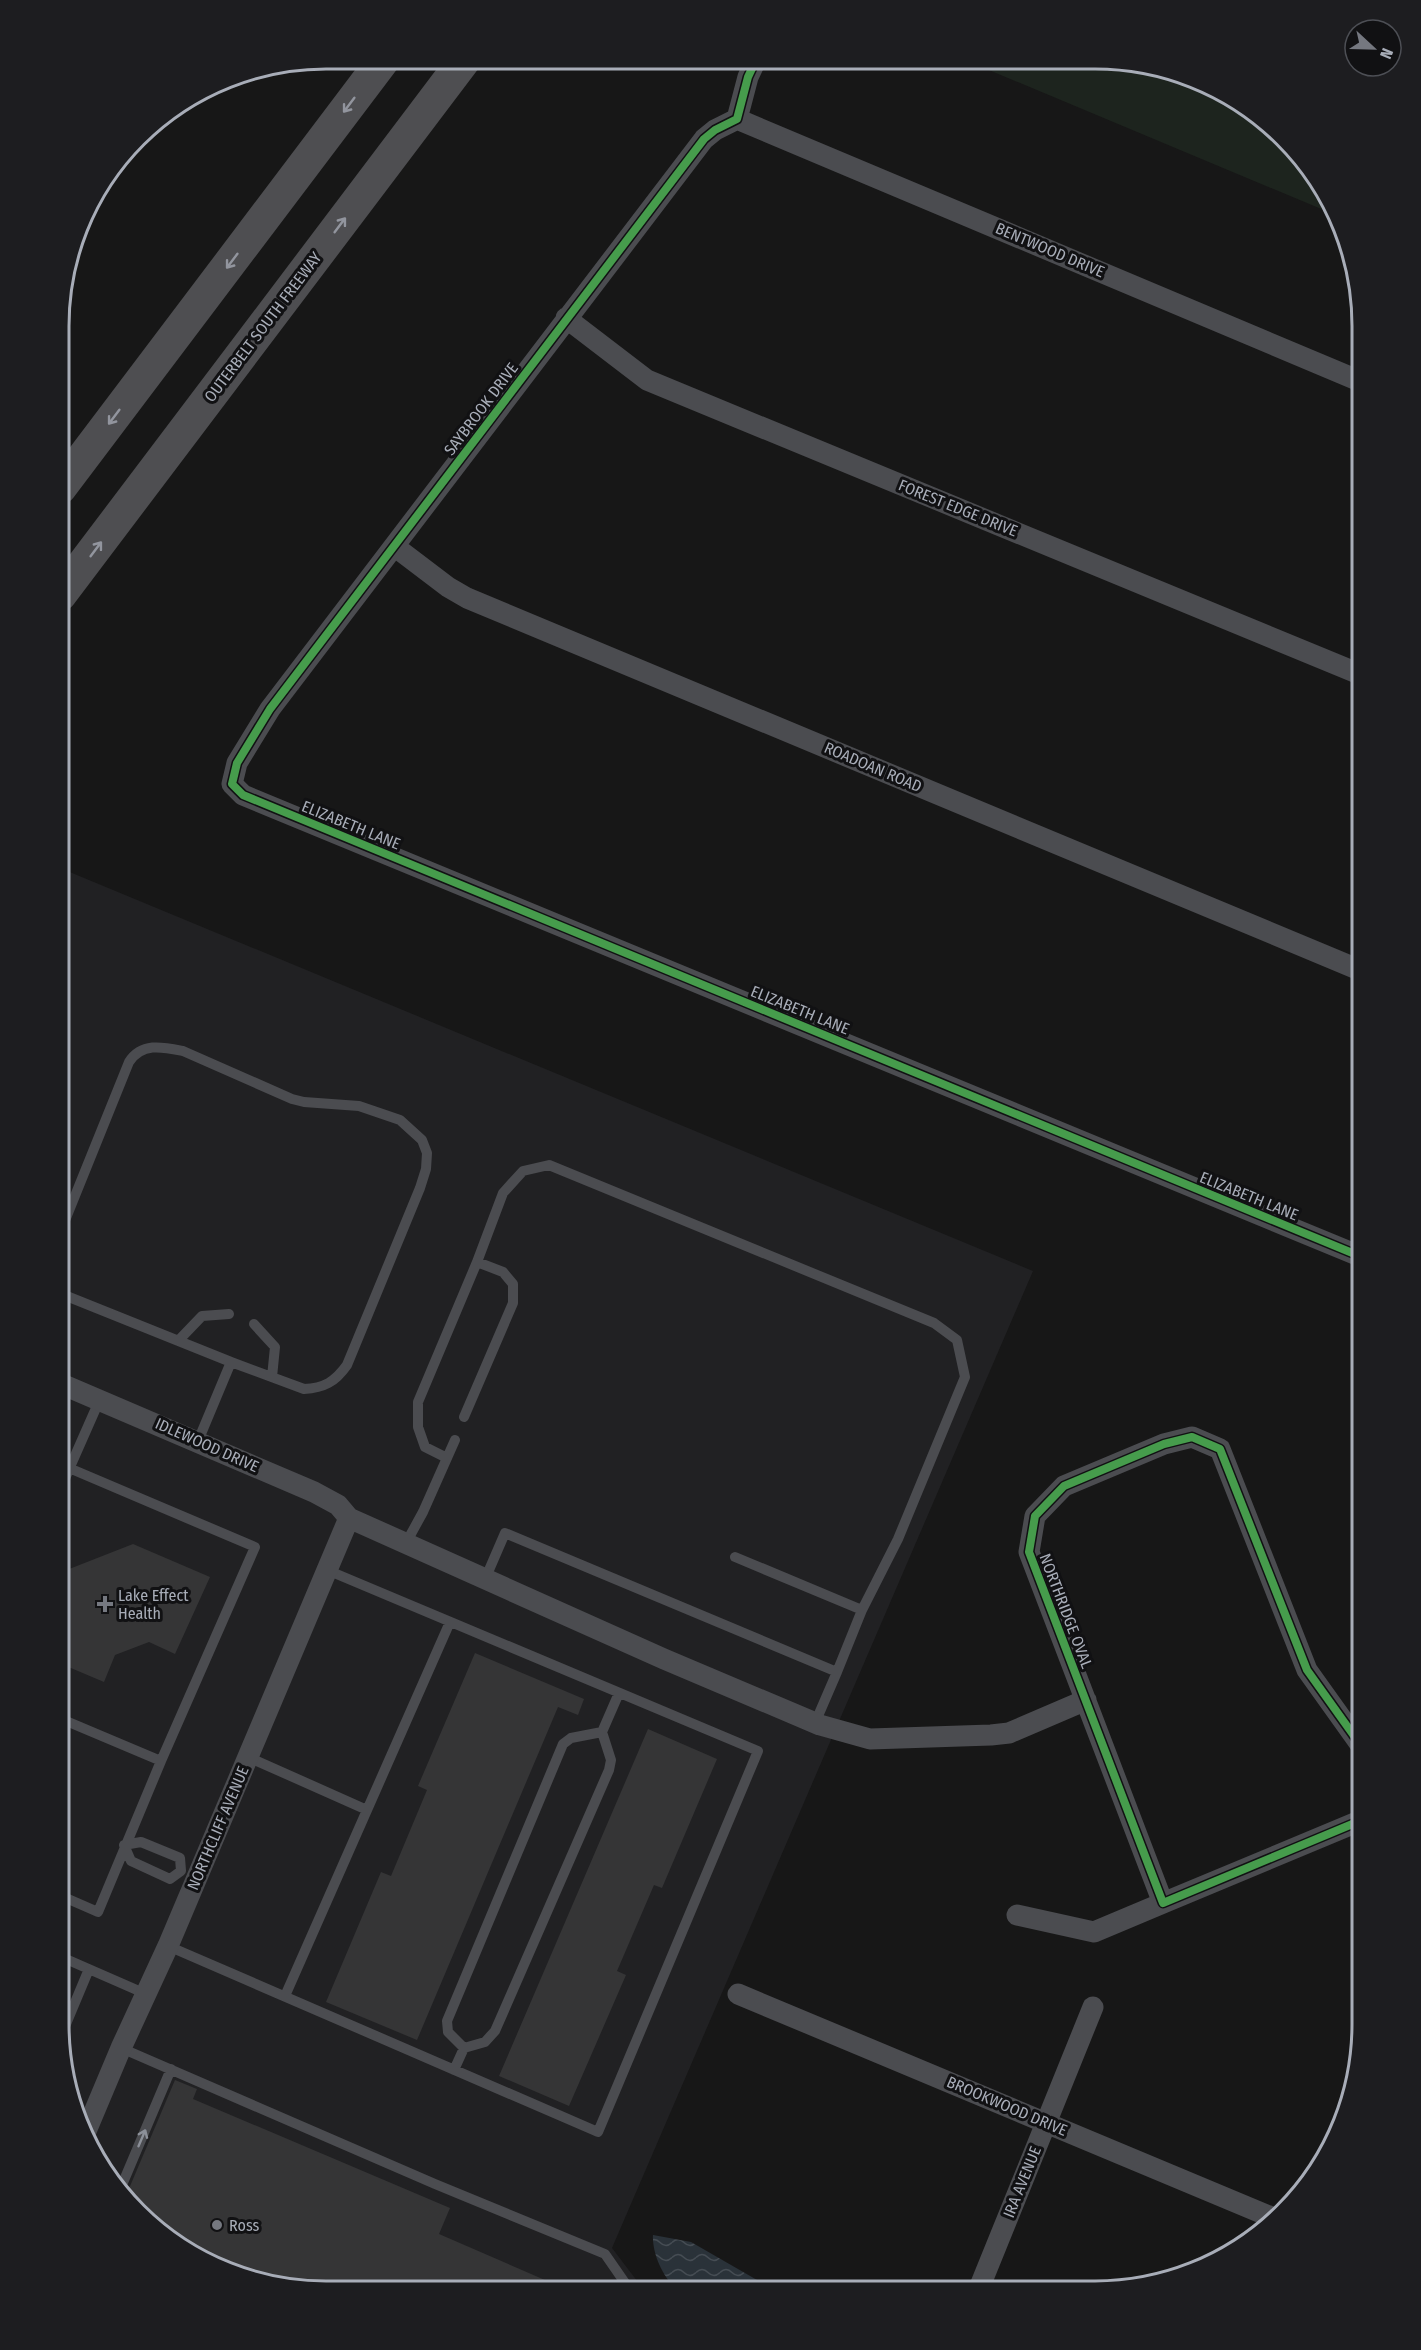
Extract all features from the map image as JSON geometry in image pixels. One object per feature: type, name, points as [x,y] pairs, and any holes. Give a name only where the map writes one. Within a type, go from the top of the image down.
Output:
[{"type":"highway","points":[[69,476],[376,69]]},
{"type":"highway","name":"OUTERBELT SOUTH FREEWAY","points":[[69,583],[457,69]]},
{"type":"street","points":[[737,119],[752,69]]},
{"type":"street","name":"SAYBROOK DRIVE","points":[[232,784],[237,763],[270,709],[566,318],[704,138],[714,130],[737,119]]},
{"type":"street","name":"BENTWOOD DRIVE","points":[[737,119],[1352,378]]},
{"type":"street","name":"FOREST EDGE DRIVE","points":[[566,318],[647,380],[1352,671]]},
{"type":"street","name":"ROADOAN ROAD","points":[[394,546],[448,587],[467,598],[1352,966]]},
{"type":"street","name":"ELIZABETH LANE","points":[[232,784],[243,795],[1352,1253]]},
{"type":"street","name":"IDLEWOOD DRIVE","points":[[69,1387],[198,1441],[329,1500],[338,1505],[349,1518],[486,1577],[664,1659],[815,1723],[870,1739],[991,1735],[1009,1733],[1086,1700]]},
{"type":"street","name":"NORTHRIDGE OVAL","points":[[1163,1903],[1029,1552],[1035,1516],[1064,1486],[1164,1444],[1192,1437],[1220,1449],[1307,1670],[1352,1729]]},
{"type":"street","name":"NORTHCLIFF AVENUE","points":[[89,2124],[168,1946],[189,1874],[248,1757],[349,1518]]},
{"type":"street","points":[[1017,1915],[1094,1932],[1352,1824]]},
{"type":"street","name":"BROOKWOOD DRIVE","points":[[738,1994],[1046,2122],[1263,2219]]},
{"type":"street","name":"IRA AVENUE","points":[[982,2281],[1093,2007]]},
{"type":"lane","points":[[69,1211],[129,1062],[134,1055],[146,1048],[166,1047],[183,1051],[292,1099],[359,1106],[400,1120],[422,1140],[427,1153],[426,1169],[420,1188],[346,1365],[340,1375],[330,1384],[304,1389],[69,1297]]},
{"type":"lane","points":[[447,1458],[425,1447],[418,1427],[418,1402],[477,1262],[503,1193],[523,1171],[549,1165],[934,1323],[957,1340],[965,1377],[898,1539],[862,1610],[815,1723]]},
{"type":"lane","points":[[464,1417],[513,1303],[513,1284],[503,1272],[477,1262]]},
{"type":"lane","points":[[178,1341],[202,1316],[229,1314]]},
{"type":"lane","points":[[254,1324],[275,1347],[272,1377]]},
{"type":"lane","points":[[198,1441],[231,1362]]},
{"type":"lane","points":[[69,1899],[98,1912],[124,1845],[255,1546],[69,1468],[99,1399]]},
{"type":"lane","points":[[406,1543],[423,1512],[454,1440]]},
{"type":"lane","points":[[486,1577],[505,1533],[837,1672]]},
{"type":"lane","points":[[735,1557],[862,1610]]},
{"type":"lane","points":[[168,1946],[598,2132],[758,1751],[327,1570]]},
{"type":"lane","points":[[285,1996],[450,1622]]},
{"type":"lane","points":[[454,2070],[464,2048],[485,2042],[495,2031],[500,2020],[609,1770],[611,1760],[602,1731],[619,1693]]},
{"type":"lane","points":[[69,1722],[161,1761]]},
{"type":"lane","points":[[464,2048],[448,2032],[447,2021],[563,1744],[571,1738],[602,1731]]},
{"type":"lane","points":[[248,1757],[367,1810]]},
{"type":"lane","points":[[141,1842],[180,1857],[189,1874],[170,1879],[131,1862],[124,1845],[141,1842]]},
{"type":"lane","points":[[69,1960],[146,1994]]},
{"type":"lane","points":[[69,2017],[89,1969]]},
{"type":"lane","points":[[121,2048],[435,2184],[605,2254],[624,2281]]},
{"type":"lane","points":[[123,2182],[171,2069]]},
{"type":"shaded area","points":[[987,69],[1129,71],[1162,78],[1209,95],[1252,122],[1277,144],[1299,169],[1325,211]]},
{"type":"shaded area","points":[[69,872],[1033,1271],[612,2248],[637,2281],[326,2281],[292,2279],[259,2272],[212,2255],[197,2247],[156,2217],[133,2194],[112,2167],[89,2123],[74,2074],[69,2024]]},
{"type":"water","points":[[653,2235],[691,2242],[759,2281],[670,2281],[660,2265]]},
{"type":"building","points":[[133,1544],[210,1577],[175,1654],[149,1642],[115,1655],[104,1682],[69,1667],[69,1569]]},
{"type":"building","points":[[475,1653],[584,1699],[578,1715],[558,1707],[417,2040],[326,2002],[381,1872],[391,1876],[427,1790],[418,1786]]},
{"type":"building","points":[[648,1729],[717,1759],[662,1888],[654,1885],[617,1971],[626,1975],[569,2106],[499,2076]]},
{"type":"building","points":[[175,2080],[197,2089],[193,2099],[450,2208],[439,2234],[547,2281],[326,2281],[276,2276],[243,2267],[197,2247],[156,2217],[129,2189]]},
{"type":"cycle path","points":[[752,69],[737,119],[715,130],[704,139],[270,709],[237,763],[232,784],[243,795],[1352,1253]]},
{"type":"cycle path","points":[[1352,1733],[1307,1670],[1220,1449],[1192,1437],[1164,1444],[1064,1486],[1035,1516],[1029,1552],[1163,1903],[1352,1824]]},
{"type":"place","name":"Lake Effect Health","points":[[105,1604]]},
{"type":"place","name":"Ross","points":[[217,2225]]}]
